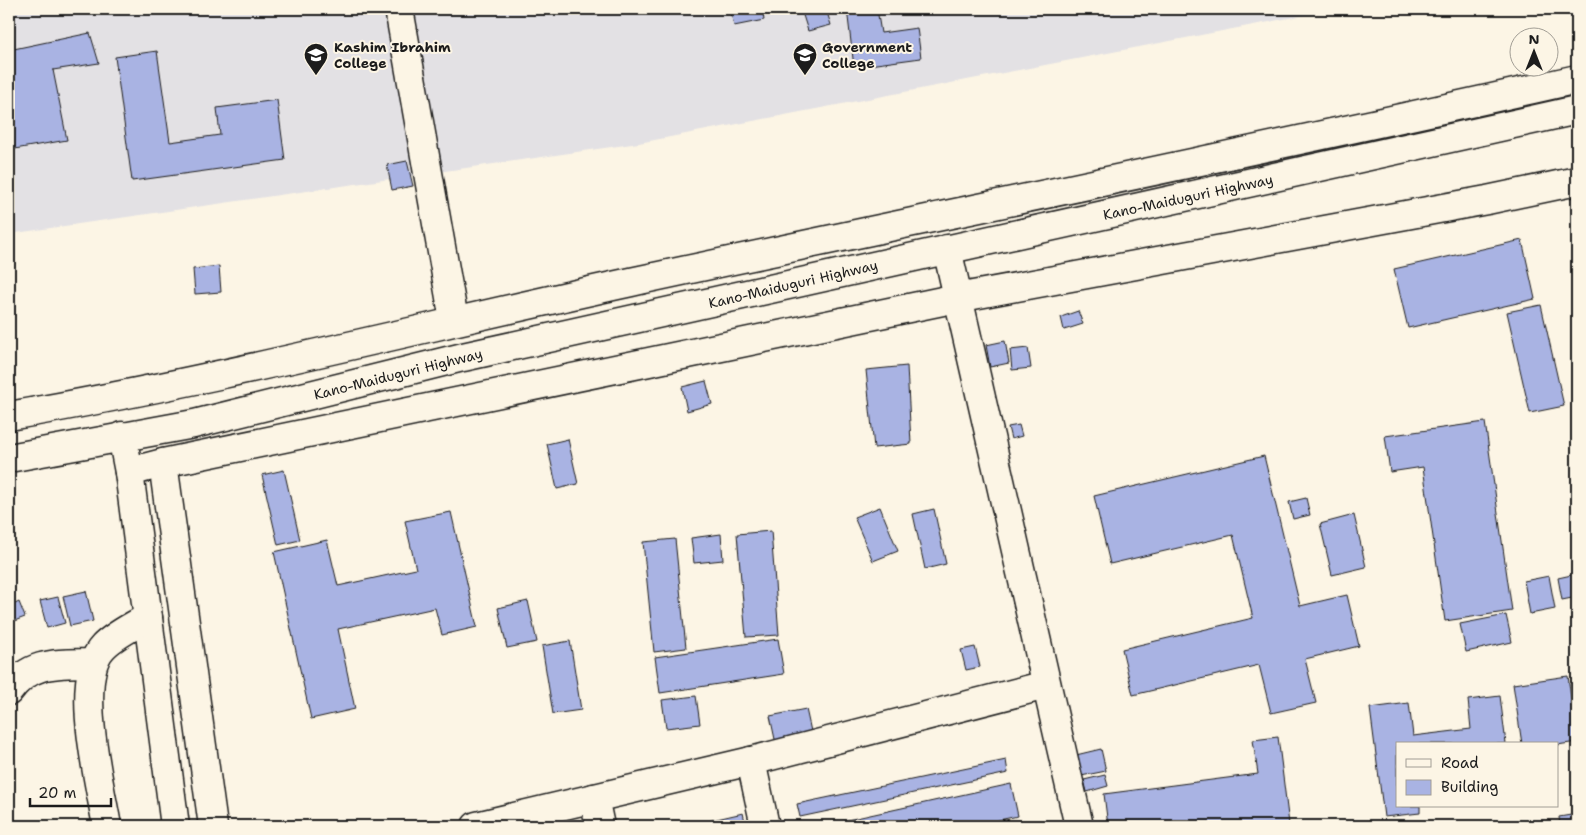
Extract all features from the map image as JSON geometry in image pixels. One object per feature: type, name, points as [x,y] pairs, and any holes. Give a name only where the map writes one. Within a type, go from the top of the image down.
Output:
[{"type":"main road","points":[[398,9],[454,320]]},
{"type":"main road","points":[[9,416],[107,399],[454,320],[1408,117],[1577,79]]},
{"type":"main road","name":"Kano-Maiduguri Highway","points":[[9,458],[194,424],[463,357],[1577,110]]},
{"type":"main road","points":[[129,472],[162,463],[958,298],[1477,202],[1577,181]]},
{"type":"main road","points":[[947,249],[1079,826]]},
{"type":"main road","points":[[122,436],[129,472],[175,826]]},
{"type":"main road","points":[[162,463],[213,826]]},
{"type":"main road","points":[[107,826],[91,732],[89,694],[93,663],[103,646],[148,617]]},
{"type":"main road","points":[[9,691],[22,675],[44,665],[93,663]]},
{"type":"main road","points":[[476,826],[751,761],[1046,685]]},
{"type":"main road","points":[[751,761],[765,826]]},
{"type":"main road","points":[[594,798],[600,826]]},
{"type":"shaded area","name":"Kashim Ibrahim College","points":[[9,9],[1336,9],[639,143],[9,234]]},
{"type":"building","points":[[730,9],[762,9],[764,20],[734,26]]},
{"type":"building","points":[[801,9],[826,9],[831,25],[808,31]]},
{"type":"building","points":[[847,9],[877,9],[881,33],[917,28],[921,58],[854,67]]},
{"type":"building","points":[[90,33],[99,63],[53,70],[67,140],[9,150],[9,50]]},
{"type":"building","points":[[157,51],[170,142],[220,135],[217,108],[277,100],[285,160],[132,181],[115,57]]},
{"type":"building","points":[[407,161],[413,186],[392,190],[387,165]]},
{"type":"building","points":[[1522,240],[1535,299],[1408,328],[1394,269]]},
{"type":"building","points":[[219,266],[221,292],[195,294],[193,269]]},
{"type":"building","points":[[1541,305],[1564,406],[1530,413],[1507,312]]},
{"type":"building","points":[[1078,311],[1083,324],[1064,330],[1061,317]]},
{"type":"building","points":[[1005,341],[1009,363],[990,367],[986,345]]},
{"type":"building","points":[[1028,348],[1031,368],[1012,370],[1010,350]]},
{"type":"building","points":[[907,366],[911,444],[874,448],[866,370]]},
{"type":"building","points":[[706,381],[712,404],[687,411],[682,387]]},
{"type":"building","points":[[1485,422],[1512,611],[1445,621],[1423,467],[1390,472],[1385,436]]},
{"type":"building","points":[[1019,425],[1022,436],[1011,439],[1008,427]]},
{"type":"building","points":[[568,439],[578,484],[557,489],[547,444]]},
{"type":"building","points":[[1264,456],[1300,606],[1347,595],[1359,646],[1305,659],[1316,703],[1271,713],[1259,665],[1133,695],[1122,649],[1253,618],[1233,535],[1110,564],[1094,496]]},
{"type":"building","points":[[284,470],[300,540],[278,545],[262,475]]},
{"type":"building","points":[[1306,498],[1310,515],[1293,519],[1289,502]]},
{"type":"building","points":[[880,507],[898,551],[873,561],[854,517]]},
{"type":"building","points":[[934,509],[946,564],[925,569],[913,514]]},
{"type":"building","points":[[451,512],[477,627],[442,635],[435,608],[338,629],[355,709],[311,719],[274,552],[327,540],[338,586],[416,569],[405,521]]},
{"type":"building","points":[[1354,515],[1366,567],[1332,575],[1320,524]]},
{"type":"building","points":[[771,531],[779,635],[746,637],[737,534]]},
{"type":"building","points":[[721,534],[723,560],[694,563],[691,538]]},
{"type":"building","points":[[675,539],[686,648],[654,652],[643,542]]},
{"type":"building","points":[[1576,574],[1577,597],[1562,600],[1558,578]]},
{"type":"building","points":[[1549,576],[1555,609],[1530,614],[1524,581]]},
{"type":"building","points":[[86,591],[93,621],[70,626],[63,596]]},
{"type":"building","points":[[58,597],[65,623],[47,628],[40,601]]},
{"type":"building","points":[[528,601],[537,642],[507,648],[498,608]]},
{"type":"building","points":[[19,602],[25,617],[9,623],[9,607]]},
{"type":"building","points":[[1506,615],[1512,642],[1466,652],[1460,624]]},
{"type":"building","points":[[778,639],[784,674],[660,693],[655,657]]},
{"type":"building","points":[[570,641],[581,710],[553,714],[542,646]]},
{"type":"building","points":[[975,647],[980,667],[966,670],[961,650]]},
{"type":"building","points":[[1568,676],[1577,742],[1558,745],[1558,742],[1522,742],[1513,684]]},
{"type":"building","points":[[696,696],[700,724],[666,728],[662,700]]},
{"type":"building","points":[[1500,696],[1506,742],[1396,742],[1396,808],[1420,808],[1420,813],[1384,817],[1370,708],[1409,703],[1413,736],[1471,729],[1468,700]]},
{"type":"building","points":[[806,709],[812,736],[776,744],[770,716]]},
{"type":"building","points":[[1278,737],[1289,824],[1108,826],[1104,794],[1258,774],[1253,740]]},
{"type":"building","points":[[1101,749],[1106,771],[1081,776],[1076,755]]},
{"type":"building","points":[[1006,760],[1008,773],[800,817],[797,804]]},
{"type":"building","points":[[1105,775],[1108,786],[1087,792],[1084,780]]},
{"type":"building","points":[[1011,784],[1018,816],[971,826],[820,826]]},
{"type":"building","points":[[743,813],[746,826],[686,826]]},
{"type":"building","points":[[1577,814],[1577,826],[1560,826],[1559,817]]},
{"type":"building","points":[[1313,823],[1313,826],[1288,826],[1288,825]]},
{"type":"place","name":"Kashim Ibrahim College","points":[[316,76]]},
{"type":"place","name":"Government College","points":[[805,76]]}]
